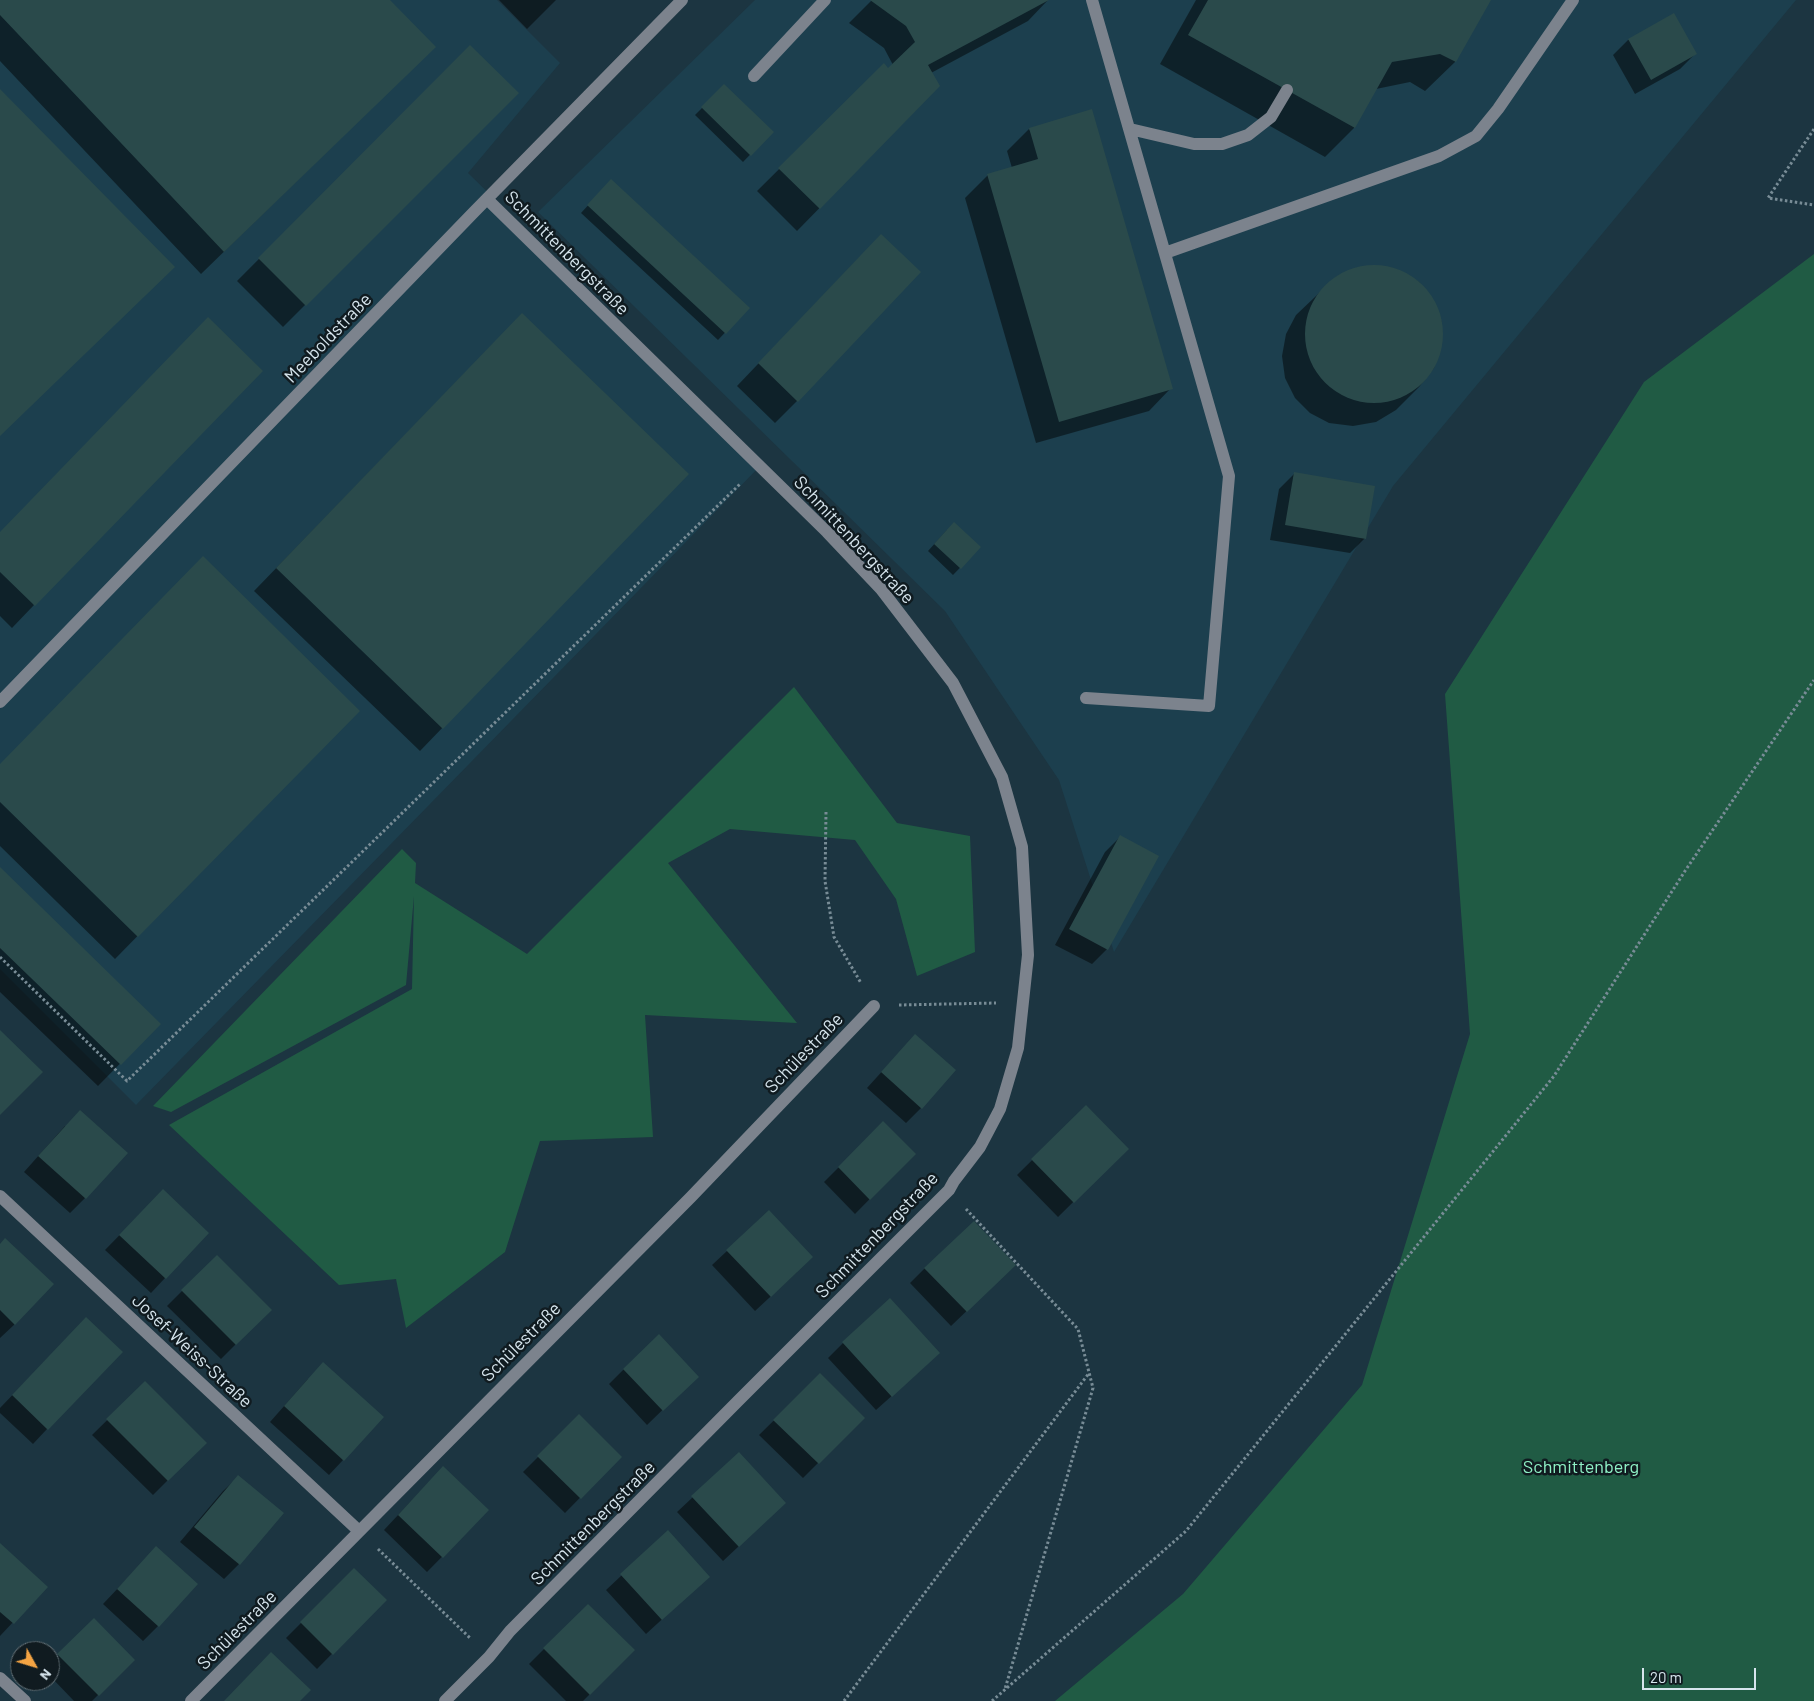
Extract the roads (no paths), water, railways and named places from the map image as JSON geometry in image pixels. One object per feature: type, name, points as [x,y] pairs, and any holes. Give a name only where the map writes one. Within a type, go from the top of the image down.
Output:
[{"type":"street","name":"Meeboldstraße","points":[[0,702],[682,0]]},
{"type":"street","points":[[754,76],[825,0]]},
{"type":"street","points":[[1086,698],[1209,706],[1229,476],[1092,0]]},
{"type":"street","points":[[1165,253],[1439,156],[1476,136],[1498,109],[1573,0]]},
{"type":"street","points":[[1130,129],[1194,144],[1222,144],[1248,135],[1272,116],[1287,90]]},
{"type":"street","name":"Schmittenbergstraße","points":[[445,1701],[489,1657],[510,1631],[949,1190],[980,1146],[1000,1109],[1018,1048],[1028,956],[1022,847],[1002,777],[953,683],[881,589],[827,532],[487,199]]},
{"type":"street","name":"Schülestraße","points":[[191,1701],[691,1197],[874,1006]]},
{"type":"street","name":"Josef-Weiss-Straße","points":[[0,1196],[359,1531]]},
{"type":"street","points":[[0,1678],[25,1701]]},
{"type":"park label","name":"Schmittenberg","points":[[1581,1467]]}]
